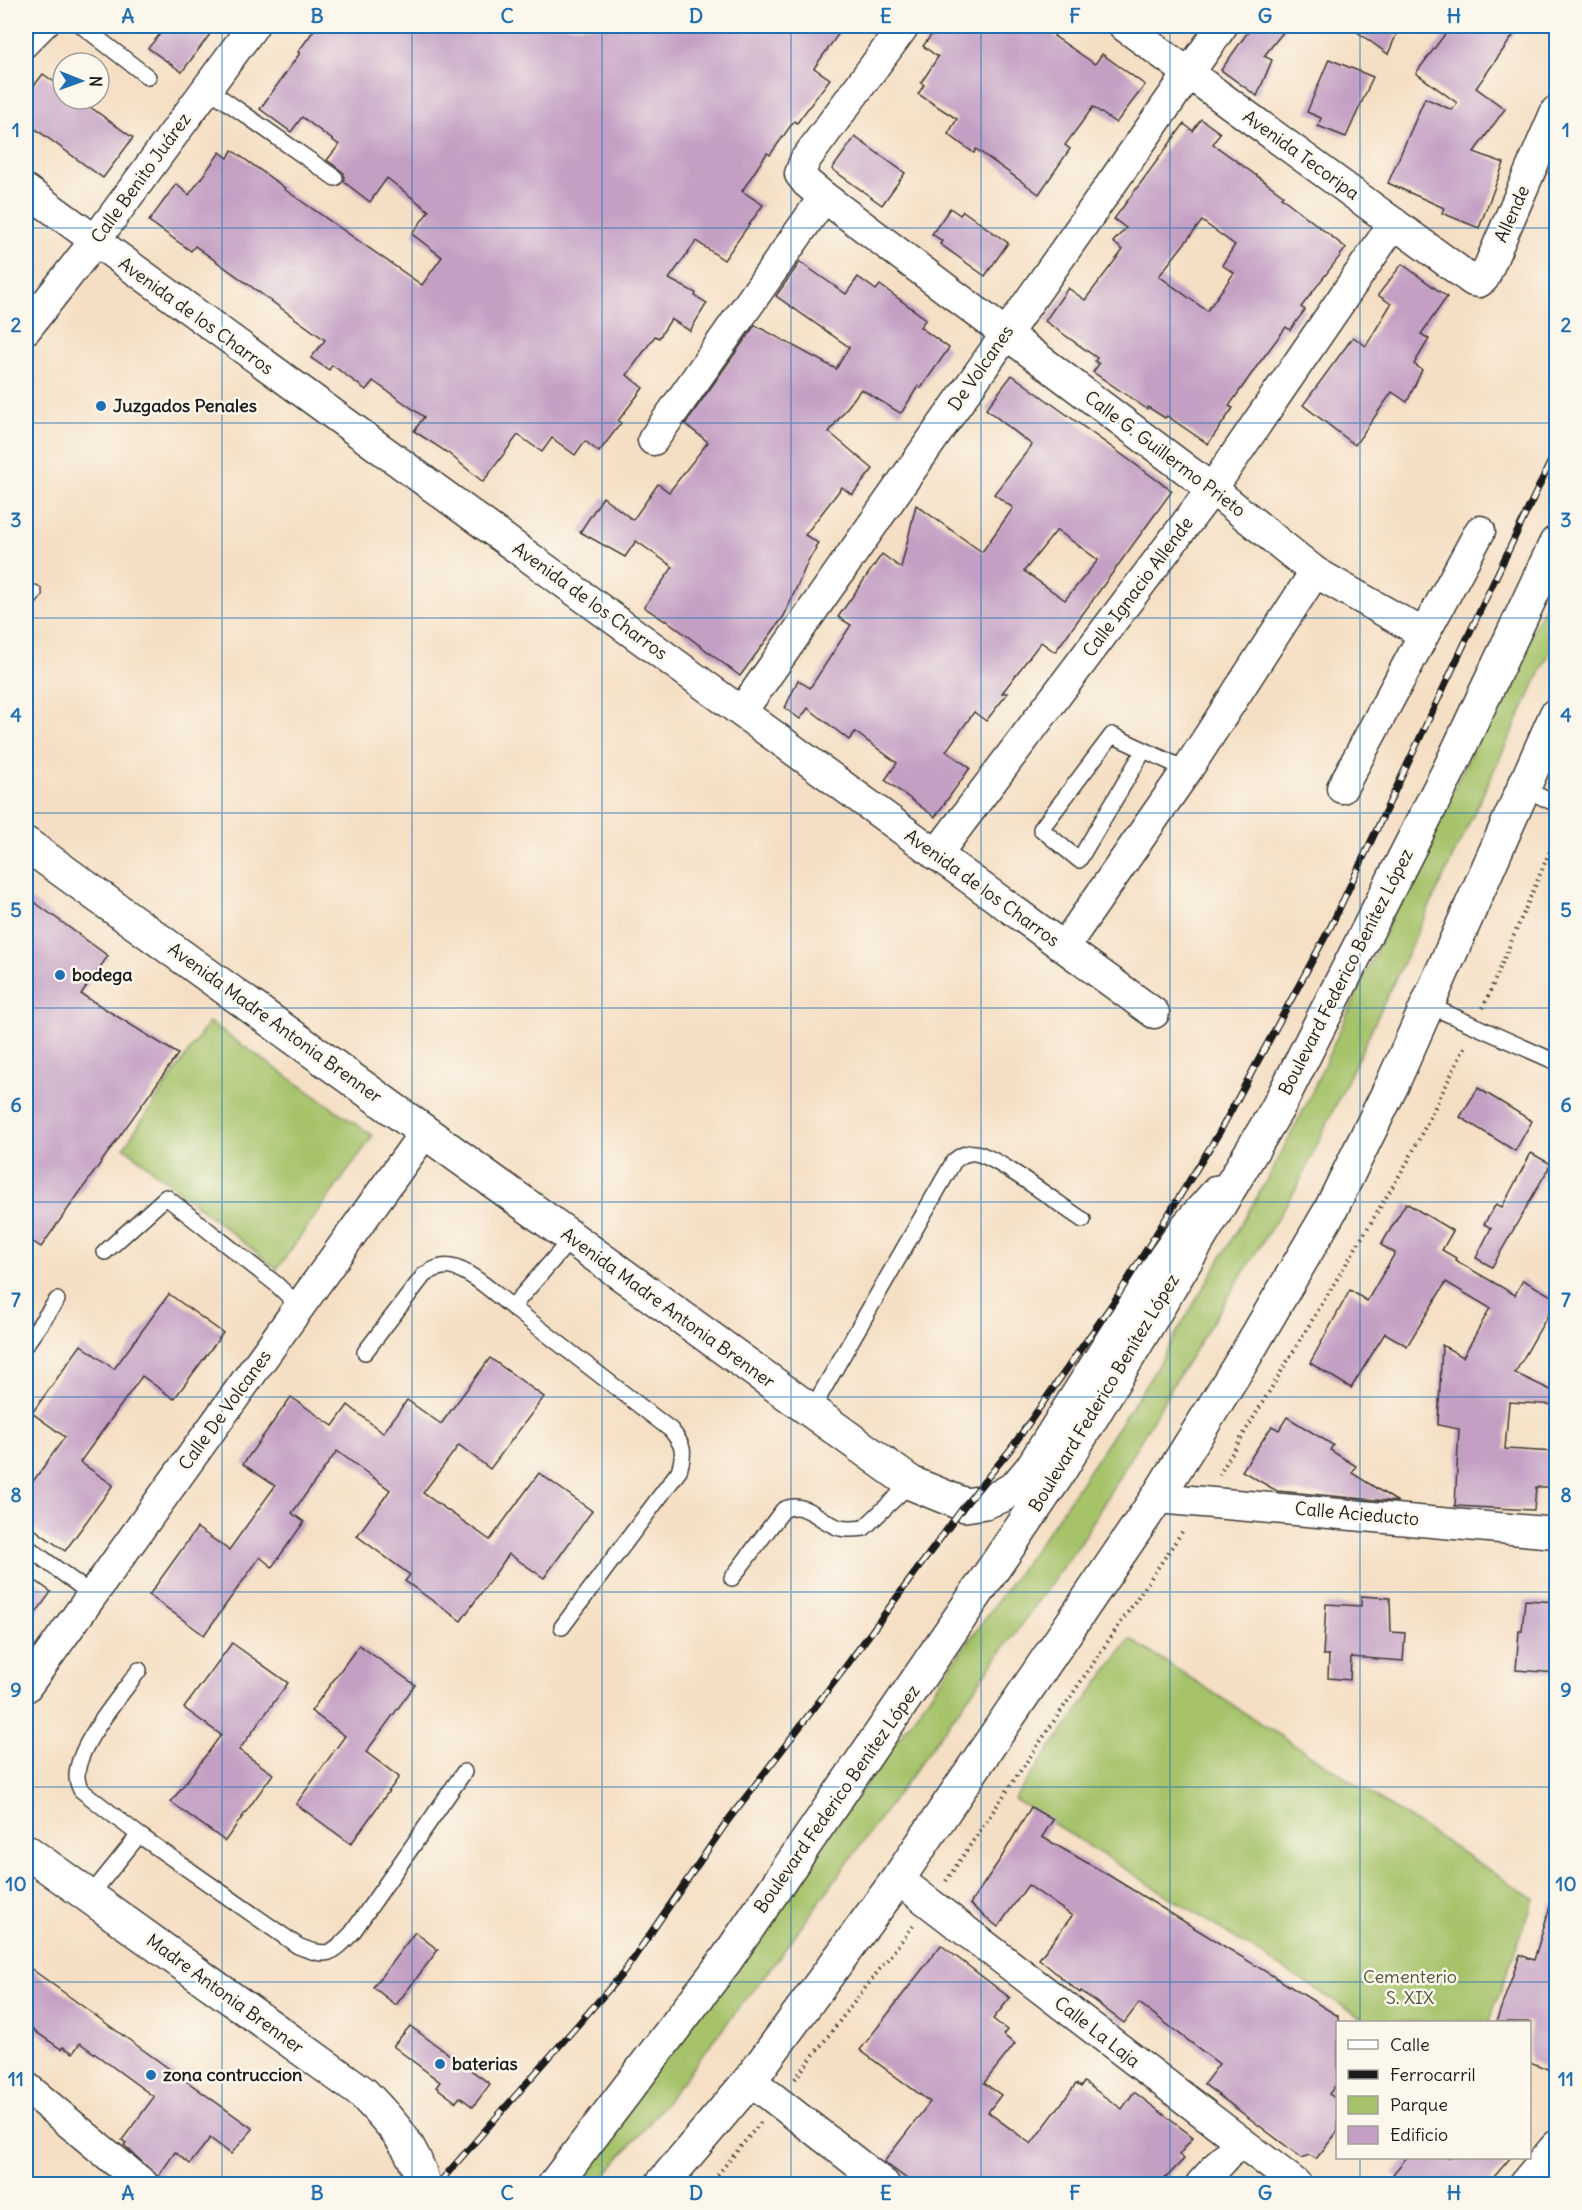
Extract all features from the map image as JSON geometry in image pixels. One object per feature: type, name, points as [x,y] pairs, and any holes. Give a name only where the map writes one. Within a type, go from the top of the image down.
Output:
[{"type":"main road","name":"Boulevard Federico Benítez López","points":[[555,2184],[726,1960],[1056,1477],[1277,1109],[1449,771],[1557,543]]},
{"type":"main road","points":[[662,2184],[750,2080],[898,1880],[1157,1498],[1244,1358],[1330,1211],[1392,1085],[1557,715]]},
{"type":"main road","name":"Avenida Madre Antonia Brenner","points":[[26,844],[911,1483],[965,1505],[985,1502],[1016,1487],[1031,1468],[1181,1235],[1203,1207],[1235,1177]]},
{"type":"main road","name":"Madre Antonia Brenner","points":[[26,1851],[363,2093],[396,2127],[420,2169],[423,2184]]},
{"type":"street","name":"Calle Benito Juárez","points":[[26,329],[94,242],[253,26]]},
{"type":"street","name":"Calle G. Guillermo Prieto","points":[[904,26],[805,160],[800,174],[807,183],[1212,489],[1315,572],[1424,634]]},
{"type":"street","name":"Avenida Tecoripa","points":[[1124,26],[1473,281],[1479,282]]},
{"type":"street","name":"De Volcanes","points":[[742,711],[1222,26]]},
{"type":"street","name":"Allende","points":[[1479,282],[1484,278],[1557,111]]},
{"type":"street","name":"Avenida de los Charros","points":[[26,190],[94,242],[742,711],[1154,1013]]},
{"type":"street","points":[[652,440],[824,197]]},
{"type":"street","name":"Calle Ignacio Allende","points":[[936,855],[1212,489],[1394,223]]},
{"type":"street","points":[[1342,788],[1480,531]]},
{"type":"street","points":[[1064,947],[1187,770],[1315,572]]},
{"type":"street","name":"Calle De Volcanes","points":[[26,1687],[425,1132]]},
{"type":"street","name":"Calle Acieducto","points":[[1157,1498],[1557,1533]]},
{"type":"street","name":"Calle La Laja","points":[[898,1880],[1296,2184]]},
{"type":"street","points":[[750,2080],[884,2184]]},
{"type":"street","points":[[26,2087],[143,2184]]},
{"type":"street","points":[[1200,2184],[1240,2141]]},
{"type":"street","points":[[1524,2184],[1557,2146]]},
{"type":"lane","points":[[26,51],[51,26]]},
{"type":"lane","points":[[82,26],[148,77]]},
{"type":"lane","points":[[207,88],[335,178]]},
{"type":"lane","points":[[1144,750],[1079,860],[1041,829],[1112,735],[1187,770]]},
{"type":"lane","points":[[1525,789],[1557,804]]},
{"type":"lane","points":[[1428,1005],[1557,1062]]},
{"type":"lane","points":[[812,1412],[954,1161],[974,1152],[992,1159],[1083,1220]]},
{"type":"lane","points":[[105,1252],[166,1197],[276,1284],[300,1306]]},
{"type":"lane","points":[[512,1307],[572,1238]]},
{"type":"lane","points":[[365,1352],[424,1275],[436,1268],[450,1267],[464,1272],[512,1307],[671,1430],[681,1442],[684,1455],[679,1471],[562,1627]]},
{"type":"lane","points":[[26,1344],[57,1300]]},
{"type":"lane","points":[[732,1578],[783,1510],[790,1506],[799,1507],[837,1527],[864,1528],[911,1483]]},
{"type":"lane","points":[[26,1546],[92,1595]]},
{"type":"lane","points":[[139,1670],[84,1747],[78,1762],[76,1779],[81,1790],[139,1835],[298,1946],[319,1954],[336,1950],[352,1933],[464,1772]]},
{"type":"lane","points":[[89,1897],[139,1835]]},
{"type":"green space","points":[[1556,583],[1556,639],[1297,1187],[1171,1388],[1081,1542],[782,1953],[647,2126],[597,2184],[564,2184],[723,1982],[1054,1523],[1149,1380],[1270,1175],[1306,1105],[1418,859]]},
{"type":"green space","points":[[209,1022],[373,1136],[277,1269],[124,1147]]},
{"type":"green space","name":"Cementerio S. XIX","points":[[1130,1639],[1534,1899],[1489,2021],[1366,2021],[1014,1799]]},
{"type":"building","points":[[167,26],[216,26],[182,72],[148,48]]},
{"type":"building","points":[[317,26],[844,26],[814,68],[830,79],[797,123],[794,121],[770,155],[767,153],[742,191],[763,205],[724,260],[696,241],[669,279],[696,293],[695,296],[707,303],[690,331],[671,319],[659,338],[655,336],[627,375],[643,388],[618,421],[621,423],[599,452],[585,441],[575,455],[552,438],[542,452],[518,435],[483,482],[448,453],[414,431],[424,417],[373,381],[366,390],[332,365],[329,370],[311,358],[325,340],[195,246],[191,251],[149,221],[176,184],[189,195],[220,152],[228,158],[232,150],[422,285],[442,257],[412,234],[429,211],[387,178],[370,202],[344,182],[344,173],[327,160],[339,145],[302,117],[291,132],[260,109]]},
{"type":"building","points":[[938,26],[1061,26],[1054,36],[1095,64],[1102,54],[1145,85],[1116,123],[1093,107],[1065,145],[1070,149],[1039,194],[976,149],[974,153],[948,134],[957,119],[918,94],[924,85],[921,83],[938,57],[923,46]]},
{"type":"building","points":[[1252,26],[1288,26],[1264,56],[1272,60],[1257,96],[1221,70]]},
{"type":"building","points":[[1349,26],[1400,26],[1388,54]]},
{"type":"building","points":[[1451,26],[1520,26],[1476,88],[1505,109],[1474,152],[1504,163],[1479,228],[1442,213],[1444,208],[1388,183],[1425,98],[1452,110],[1457,103],[1416,73]]},
{"type":"building","points":[[1329,59],[1373,77],[1346,137],[1318,126],[1321,118],[1307,112]]},
{"type":"building","points":[[43,74],[51,80],[51,111],[96,111],[133,138],[103,178],[26,122],[26,96]]},
{"type":"building","points":[[1201,119],[1220,133],[1213,144],[1283,195],[1281,197],[1346,248],[1301,307],[1305,310],[1290,330],[1286,327],[1257,366],[1229,406],[1233,408],[1208,444],[1167,416],[1165,418],[1148,407],[1147,409],[1093,372],[1099,364],[1095,361],[1097,358],[1045,321],[1068,288],[1085,300],[1123,250],[1113,242],[1126,228],[1114,219],[1184,124],[1193,131]],"holes":[[[1202,221],[1235,245],[1222,265],[1234,273],[1207,311],[1159,276]]]},
{"type":"building","points":[[855,137],[905,173],[882,205],[832,169]]},
{"type":"building","points":[[950,208],[960,215],[963,211],[1008,243],[985,276],[940,244],[942,241],[932,234]]},
{"type":"building","points":[[800,262],[846,294],[858,277],[876,290],[880,285],[926,319],[920,327],[949,348],[921,388],[918,386],[902,412],[900,413],[861,389],[829,432],[873,469],[852,495],[842,487],[805,535],[818,543],[816,549],[809,559],[784,616],[740,676],[666,620],[644,607],[673,567],[636,541],[625,557],[580,532],[603,497],[633,520],[658,484],[669,492],[708,442],[685,424],[755,325],[836,369],[849,347],[776,296]]},
{"type":"building","points":[[1402,264],[1447,297],[1421,334],[1429,339],[1414,364],[1422,370],[1407,402],[1392,392],[1355,445],[1303,405],[1353,337],[1366,346],[1391,304],[1378,295]]},
{"type":"building","points":[[1012,375],[1172,491],[1055,652],[1041,642],[1002,693],[1008,693],[986,721],[974,712],[946,751],[970,768],[935,817],[885,780],[897,763],[855,732],[849,740],[808,708],[800,719],[785,708],[798,680],[810,688],[851,625],[838,617],[882,554],[901,568],[916,505],[982,552],[1013,508],[994,494],[1032,445],[986,409]],"holes":[[[1057,530],[1098,560],[1065,600],[1024,571]]]},
{"type":"building","points":[[26,896],[108,956],[81,994],[178,1054],[41,1247],[26,1237]]},
{"type":"building","points":[[1478,1088],[1532,1121],[1515,1151],[1460,1117]]},
{"type":"building","points":[[1531,1153],[1551,1164],[1492,1267],[1476,1258],[1491,1228],[1484,1224],[1496,1204],[1502,1207]]},
{"type":"building","points":[[1406,1203],[1453,1231],[1442,1250],[1456,1258],[1455,1260],[1515,1295],[1523,1280],[1557,1299],[1515,1373],[1557,1393],[1557,1405],[1509,1402],[1505,1449],[1557,1452],[1557,1487],[1536,1487],[1534,1510],[1455,1506],[1459,1429],[1438,1425],[1442,1345],[1463,1357],[1490,1308],[1446,1282],[1407,1346],[1385,1333],[1351,1388],[1310,1363],[1350,1290],[1367,1301],[1395,1253],[1381,1245]]},
{"type":"building","points":[[169,1294],[223,1333],[174,1399],[142,1376],[80,1462],[113,1485],[65,1551],[26,1523],[26,1491],[65,1437],[32,1413],[81,1345],[114,1369]]},
{"type":"building","points":[[490,1358],[544,1397],[490,1469],[459,1445],[423,1493],[490,1540],[539,1473],[592,1511],[544,1578],[509,1554],[461,1621],[405,1581],[410,1575],[357,1536],[390,1490],[337,1451],[292,1513],[304,1522],[272,1567],[260,1557],[204,1635],[149,1595],[197,1528],[229,1550],[275,1486],[243,1464],[291,1397],[333,1426],[348,1405],[383,1433],[407,1400],[441,1424]]},
{"type":"building","points":[[1287,1417],[1333,1445],[1330,1450],[1356,1466],[1352,1473],[1398,1502],[1277,1491],[1242,1471],[1272,1426],[1279,1430]]},
{"type":"building","points":[[26,1574],[51,1592],[26,1627]]},
{"type":"building","points":[[1361,1596],[1390,1598],[1391,1632],[1405,1633],[1403,1661],[1351,1657],[1350,1680],[1328,1678],[1329,1655],[1323,1655],[1326,1604],[1361,1606]]},
{"type":"building","points":[[1525,1600],[1557,1602],[1557,1673],[1516,1670],[1519,1631],[1522,1631]]},
{"type":"building","points":[[232,1643],[288,1683],[239,1750],[273,1774],[225,1841],[171,1802],[221,1735],[184,1708]]},
{"type":"building","points":[[359,1645],[415,1685],[366,1752],[399,1777],[351,1844],[296,1804],[345,1736],[311,1711]]},
{"type":"building","points":[[1031,1807],[1053,1820],[1042,1837],[1338,2016],[1338,2021],[1336,2021],[1336,2085],[1329,2094],[1336,2099],[1336,2134],[1316,2159],[1310,2155],[1302,2158],[1204,2084],[1219,2064],[1139,2003],[1124,2023],[1081,1991],[1080,1993],[1039,1959],[1072,1916],[1028,1885],[998,1927],[970,1904]]},
{"type":"building","points":[[1551,1903],[1557,1903],[1557,2073],[1531,2062],[1531,2021],[1496,2021],[1520,1955],[1534,1960]]},
{"type":"building","points":[[415,1932],[438,1950],[396,2005],[373,1987]]},
{"type":"building","points":[[941,1945],[1010,1998],[993,2019],[1007,2030],[1003,2035],[1015,2044],[984,2083],[1001,2095],[988,2112],[1031,2144],[1076,2084],[1081,2087],[1084,2082],[1122,2109],[1134,2092],[1193,2137],[1179,2155],[1184,2159],[1160,2184],[914,2184],[884,2162],[930,2102],[860,2050]]},
{"type":"building","points":[[26,1965],[253,2129],[231,2154],[210,2138],[190,2164],[175,2152],[158,2177],[124,2145],[126,2143],[122,2140],[154,2097],[80,2043],[73,2053],[63,2047],[61,2049],[26,2025]]},
{"type":"building","name":"baterias","points":[[410,2026],[490,2084],[473,2107],[460,2097],[456,2102],[436,2087],[440,2082],[393,2046]]},
{"type":"building","points":[[1405,2159],[1509,2159],[1488,2184],[1405,2184],[1393,2174]]},
{"type":"railway","points":[[438,2184],[624,1972],[729,1819],[841,1673],[965,1505],[1010,1450],[1117,1297],[1219,1133],[1331,926],[1556,450]]},
{"type":"place","name":"Juzgados Penales","points":[[101,406]]},
{"type":"place","name":"bodega","points":[[60,975]]},
{"type":"place","name":"baterias","points":[[440,2064]]},
{"type":"place","name":"zona contruccion","points":[[151,2075]]}]
